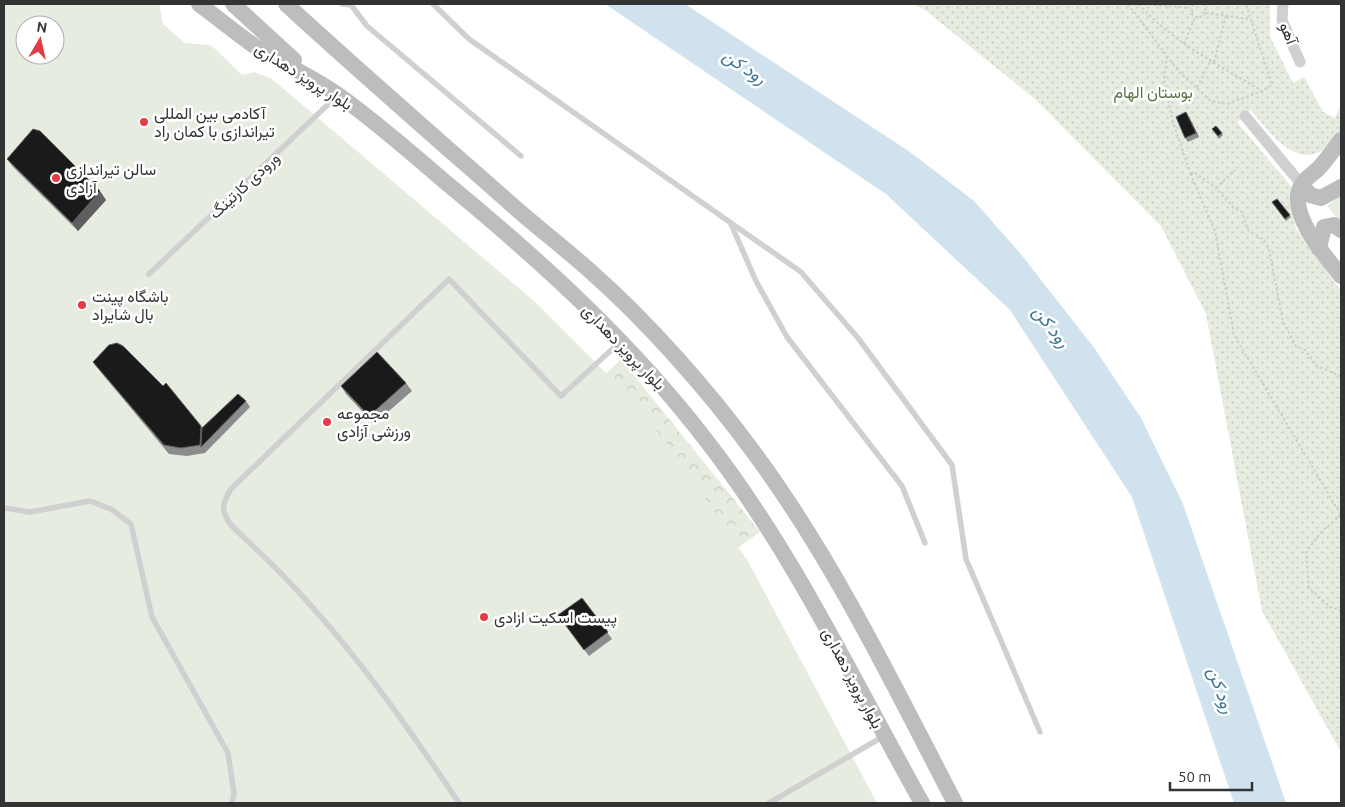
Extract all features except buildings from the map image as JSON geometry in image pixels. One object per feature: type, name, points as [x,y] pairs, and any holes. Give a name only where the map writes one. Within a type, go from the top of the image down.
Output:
[{"type":"main road","name":"بلوار پرویز دهداری","points":[[199,4],[257,47],[311,76],[339,95],[503,230],[563,284],[666,391],[704,437],[749,501],[824,622],[884,736],[922,803]]},
{"type":"main road","points":[[233,4],[311,76]]},
{"type":"main road","name":"بلوار پرویز دهداری","points":[[286,4],[479,176],[590,271],[644,324],[704,391],[755,454],[797,514],[855,615],[955,803]]},
{"type":"main road","points":[[1341,140],[1320,167],[1302,184],[1299,202],[1301,218],[1341,276]]},
{"type":"main road","points":[[1302,184],[1310,195],[1321,198],[1341,187]]},
{"type":"main road","points":[[1320,248],[1324,227],[1334,225],[1341,230]]},
{"type":"street","name":"آهو","points":[[1283,4],[1282,20],[1300,62]]},
{"type":"street","points":[[1245,116],[1302,184]]},
{"type":"lane","points":[[342,4],[351,5],[367,26],[521,156]]},
{"type":"lane","points":[[433,4],[469,39],[801,272],[858,338],[952,465],[966,559],[1040,732]]},
{"type":"lane","name":"ورودی کارتینگ","points":[[149,274],[339,95]]},
{"type":"lane","points":[[730,222],[756,281],[787,337],[902,486],[926,543]]},
{"type":"lane","points":[[459,803],[415,738],[343,644],[291,584],[231,525],[224,515],[223,502],[231,489],[449,279],[561,396],[620,342]]},
{"type":"lane","points":[[4,508],[30,512],[90,501],[111,509],[130,524],[152,617],[228,753],[234,793],[232,803]]},
{"type":"lane","points":[[769,803],[884,736]]},
{"type":"path","points":[[1128,4],[1167,56],[1196,88],[1210,101],[1227,104],[1262,91],[1272,85],[1246,4]]},
{"type":"path","points":[[1139,4],[1154,21],[1184,44],[1262,91]]},
{"type":"path","points":[[1144,4],[1190,8]]},
{"type":"path","points":[[1193,4],[1190,8],[1191,14],[1195,17],[1203,17],[1206,13]]},
{"type":"path","points":[[1204,4],[1206,13]]},
{"type":"path","points":[[1206,13],[1250,19]]},
{"type":"path","points":[[1196,88],[1212,61],[1226,16]]},
{"type":"path","points":[[1184,44],[1195,17]]},
{"type":"path","points":[[1167,56],[1164,79],[1172,120],[1191,175],[1215,231],[1234,335],[1341,515],[1322,530],[1306,552],[1309,588],[1329,606],[1341,611]]},
{"type":"path","points":[[1216,188],[1235,170]]},
{"type":"path","points":[[1191,175],[1195,173],[1216,188],[1233,207],[1242,212],[1248,230],[1264,240],[1269,249],[1283,322],[1296,346],[1305,350],[1318,366],[1341,376]]},
{"type":"green space","name":"مجموعه ورزشی آزادی","points":[[4,4],[159,4],[163,24],[185,43],[211,45],[242,75],[254,72],[272,79],[535,302],[623,390],[676,455],[749,563],[877,803],[4,803]]},
{"type":"green space","name":"بوستان الهام","points":[[913,4],[1270,4],[1270,37],[1293,83],[1304,77],[1323,112],[1335,118],[1341,105],[1341,134],[1328,147],[1312,155],[1292,151],[1282,144],[1251,110],[1237,122],[1295,191],[1291,210],[1296,229],[1341,291],[1341,752],[1262,611],[1206,314],[1161,226],[1035,99],[925,10]]},
{"type":"green space","points":[[1341,195],[1341,222],[1327,206]]},
{"type":"green space","points":[[621,359],[760,532],[707,570],[516,461]]},
{"type":"water","name":"رود کن","points":[[605,4],[685,4],[910,152],[974,201],[1020,253],[1095,349],[1141,418],[1183,504],[1286,803],[1234,803],[1132,497],[1010,310],[886,194]]},
{"type":"place","name":"آکادمی بین المللی تیراندازی با کمان راد","points":[[144,122]]},
{"type":"place","name":"سالن تیراندازی آزادی","points":[[56,178]]},
{"type":"place","name":"باشگاه پینت بال شایراد","points":[[82,305]]},
{"type":"place","name":"مجموعه ورزشی آزادی","points":[[327,422]]},
{"type":"place","name":"پیست اسکیت ازادی","points":[[484,617]]}]
